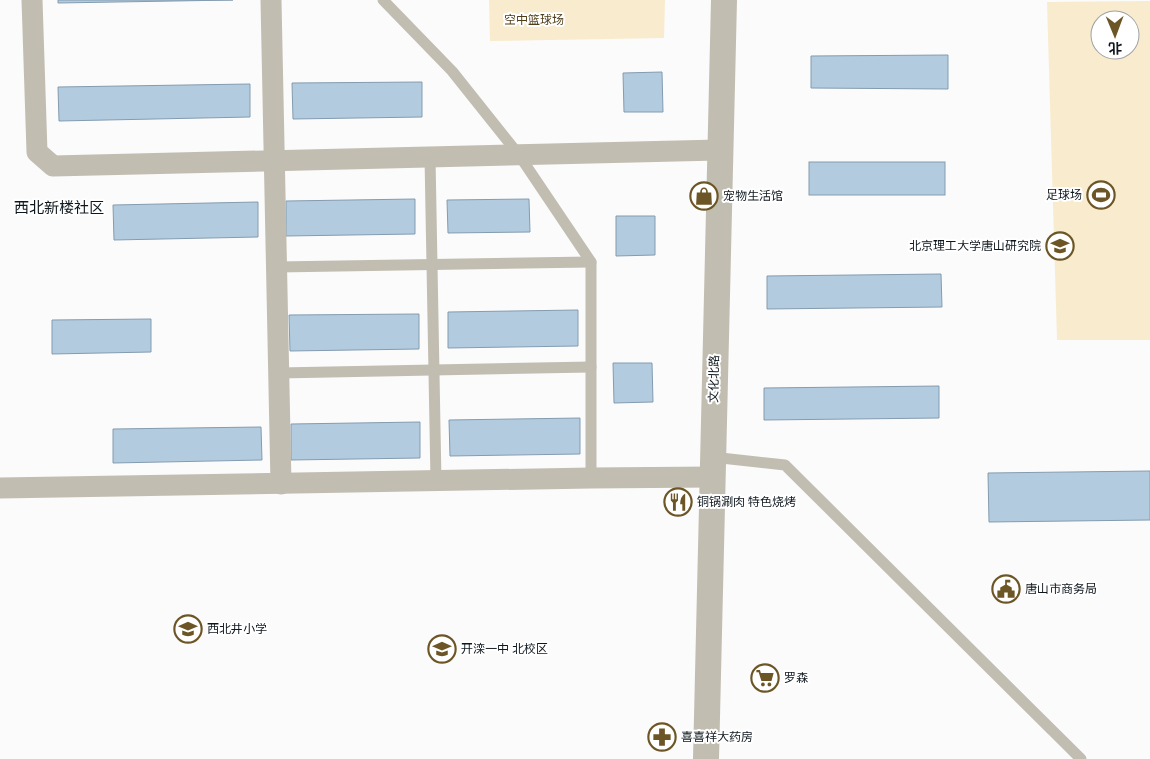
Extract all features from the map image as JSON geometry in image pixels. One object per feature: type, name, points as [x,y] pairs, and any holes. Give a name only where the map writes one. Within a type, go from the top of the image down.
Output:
[{"type":"street","points":[[32,0],[37,152],[53,166],[719,150]]},
{"type":"street","points":[[271,0],[281,484]]},
{"type":"street","name":"文化北路","points":[[706,759],[724,0]]},
{"type":"street","points":[[0,488],[591,478],[712,467]]},
{"type":"lane","points":[[383,0],[452,71],[519,155],[591,262],[591,478]]},
{"type":"lane","points":[[430,156],[436,481]]},
{"type":"lane","points":[[277,267],[591,262]]},
{"type":"lane","points":[[279,373],[591,368]]},
{"type":"lane","points":[[712,467],[785,465],[1081,759]]},
{"type":"green space","name":"空中篮球场","points":[[489,0],[665,0],[664,38],[490,41]]},
{"type":"green space","name":"足球场","points":[[1150,1],[1150,340],[1057,340],[1047,2]]},
{"type":"building","points":[[58,0],[233,0],[58,3]]},
{"type":"building","points":[[948,55],[948,89],[811,88],[811,56]]},
{"type":"building","points":[[662,72],[663,112],[624,112],[623,73]]},
{"type":"building","points":[[422,82],[422,117],[293,119],[292,83]]},
{"type":"building","points":[[250,84],[250,117],[59,121],[58,87]]},
{"type":"building","points":[[809,162],[945,162],[945,195],[809,195]]},
{"type":"building","points":[[415,199],[415,234],[286,236],[286,201]]},
{"type":"building","points":[[529,199],[530,232],[448,233],[447,200]]},
{"type":"building","points":[[258,202],[258,237],[114,240],[113,205]]},
{"type":"building","points":[[616,216],[655,216],[655,255],[616,256]]},
{"type":"building","points":[[941,274],[942,307],[767,309],[767,276]]},
{"type":"building","points":[[578,310],[578,346],[448,348],[448,312]]},
{"type":"building","points":[[419,314],[419,349],[290,351],[289,315]]},
{"type":"building","points":[[151,319],[151,352],[52,354],[52,320]]},
{"type":"building","points":[[613,363],[652,363],[653,402],[614,403]]},
{"type":"building","points":[[939,386],[939,418],[764,420],[764,388]]},
{"type":"building","points":[[580,418],[580,454],[450,456],[449,420]]},
{"type":"building","points":[[420,422],[420,458],[291,460],[291,424]]},
{"type":"building","points":[[261,427],[262,460],[113,463],[113,429]]},
{"type":"building","points":[[1150,471],[1150,520],[989,522],[988,473]]},
{"type":"place","name":"足球场","points":[[1101,195]]},
{"type":"place","name":"宠物生活馆","points":[[704,196]]},
{"type":"place","name":"北京理工大学唐山研究院","points":[[1060,246]]},
{"type":"place","name":"铜锅涮肉 特色烧烤","points":[[678,502]]},
{"type":"place","name":"唐山市商务局","points":[[1006,589]]},
{"type":"place","name":"西北井小学","points":[[188,629]]},
{"type":"place","name":"开滦一中 北校区","points":[[442,649]]},
{"type":"place","name":"罗森","points":[[765,678]]},
{"type":"place","name":"喜喜祥大药房","points":[[662,737]]},
{"type":"district","name":"西北新楼社区","points":[[59,207]]}]
